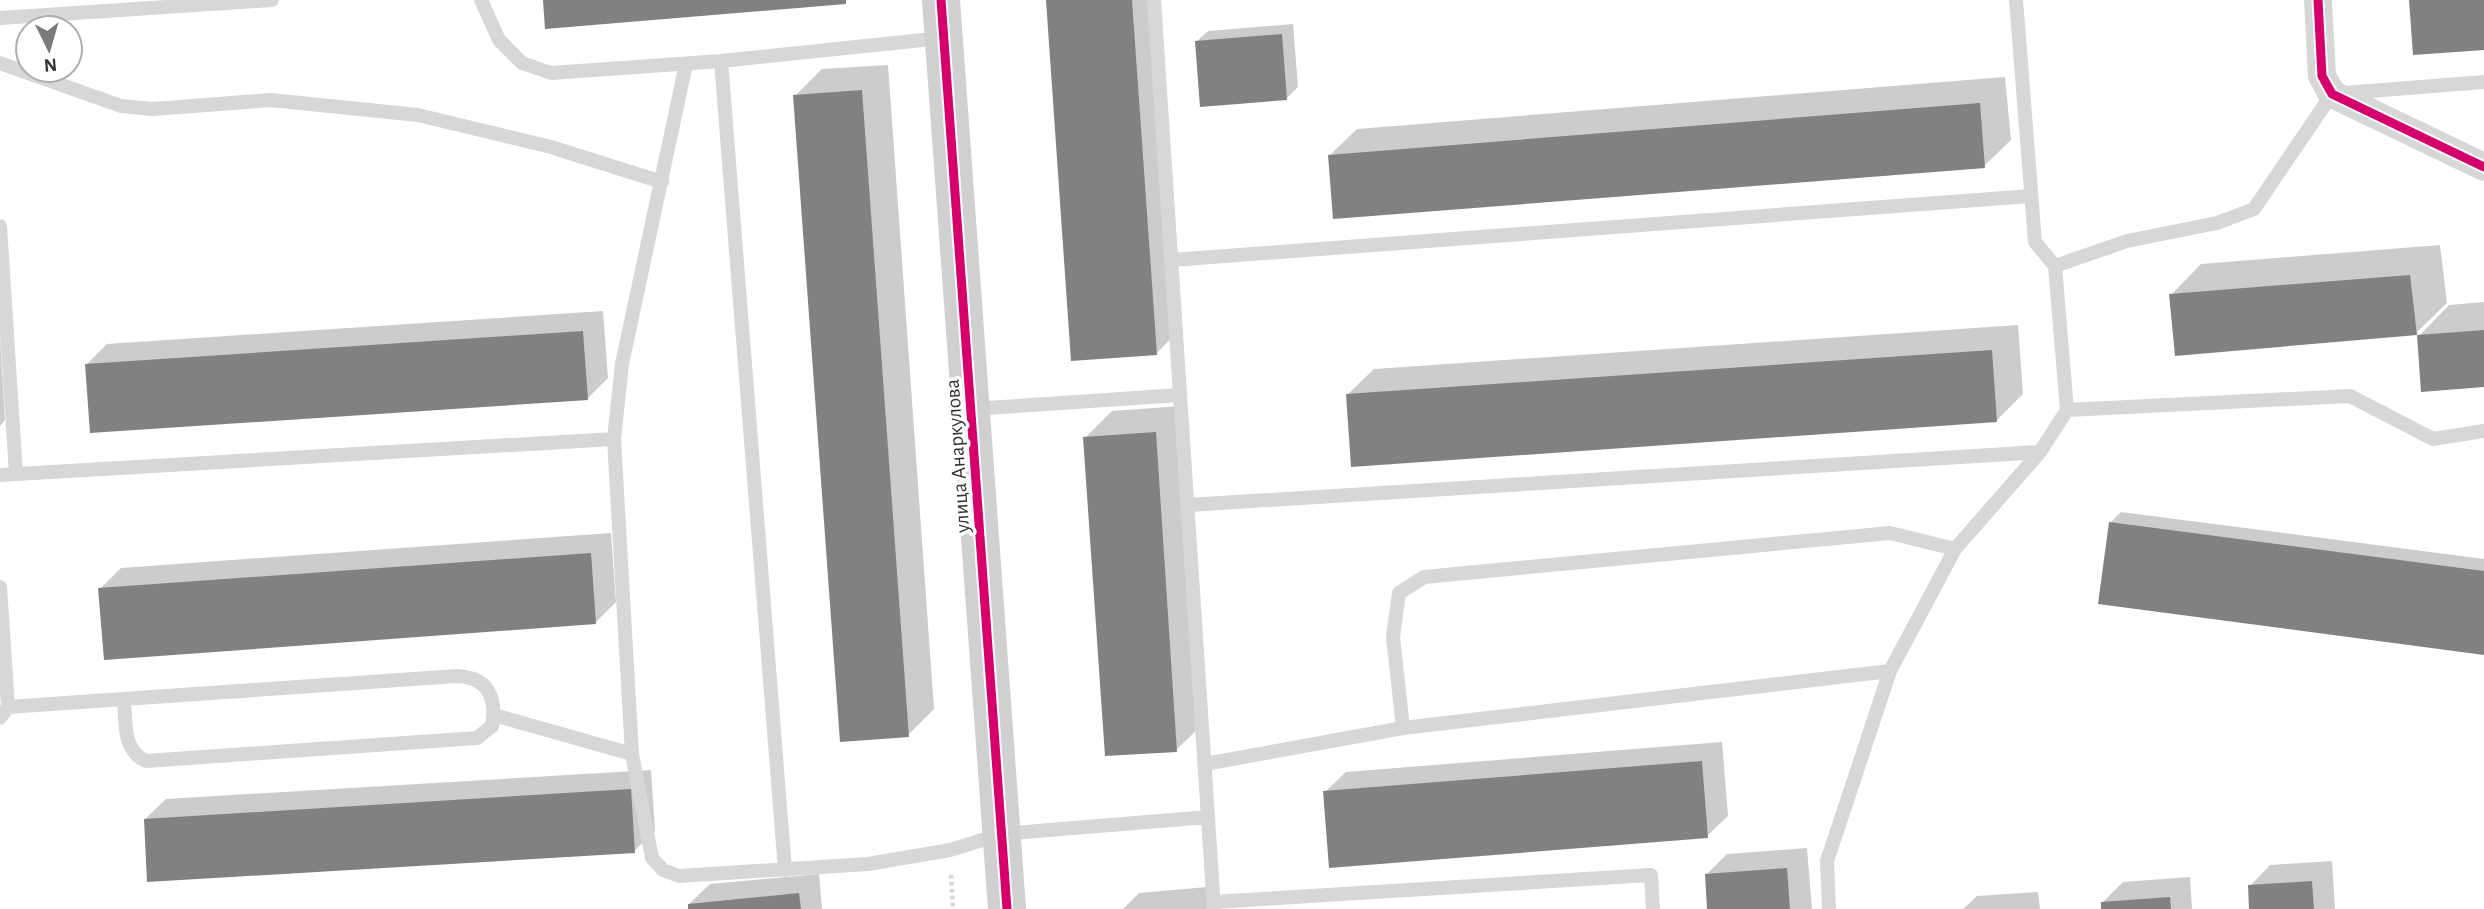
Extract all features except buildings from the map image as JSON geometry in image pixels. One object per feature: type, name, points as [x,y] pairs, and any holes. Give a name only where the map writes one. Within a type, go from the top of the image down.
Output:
[{"type":"street","name":"улица Анаркулова","points":[[941,0],[1007,909]]},
{"type":"street","points":[[2318,0],[2322,76],[2332,94],[2484,167]]},
{"type":"lane","points":[[0,18],[272,0]]},
{"type":"lane","points":[[481,0],[499,40],[522,63],[551,73],[721,61],[944,38]]},
{"type":"lane","points":[[1154,0],[1214,906],[1651,875],[1653,909]]},
{"type":"lane","points":[[1829,909],[1827,861],[1890,671],[1955,550],[2040,452],[2067,410],[2055,266],[2035,242],[2016,0]]},
{"type":"lane","points":[[721,61],[785,870]]},
{"type":"lane","points":[[0,63],[121,106],[153,109],[271,100],[418,115],[551,147],[662,182]]},
{"type":"lane","points":[[685,64],[622,363],[614,439],[632,754],[652,858],[663,870],[680,876],[698,877],[868,864],[950,850],[1002,834],[1208,817]]},
{"type":"lane","points":[[2055,266],[2127,241],[2217,223],[2254,209],[2332,94],[2484,82]]},
{"type":"lane","points":[[1171,260],[2031,196]]},
{"type":"lane","points":[[0,226],[16,474]]},
{"type":"lane","points":[[971,409],[1181,395]]},
{"type":"lane","points":[[2067,410],[2350,396],[2433,439],[2484,431]]},
{"type":"lane","points":[[0,475],[614,439]]},
{"type":"lane","points":[[1188,505],[2040,452]]},
{"type":"lane","points":[[1403,728],[1393,637],[1399,593],[1424,577],[1890,533],[1955,550]]},
{"type":"lane","points":[[0,587],[4,712],[124,699],[468,677],[488,687],[494,715],[492,726],[487,733],[463,740],[146,761],[137,757],[127,742],[124,699]]},
{"type":"lane","points":[[1205,764],[1403,728],[1890,671]]},
{"type":"lane","points":[[494,715],[632,754]]},
{"type":"path","points":[[950,850],[953,909]]},
{"type":"cycle path","points":[[941,0],[1007,909]]},
{"type":"cycle path","points":[[2318,0],[2322,76],[2332,94],[2484,167]]}]
